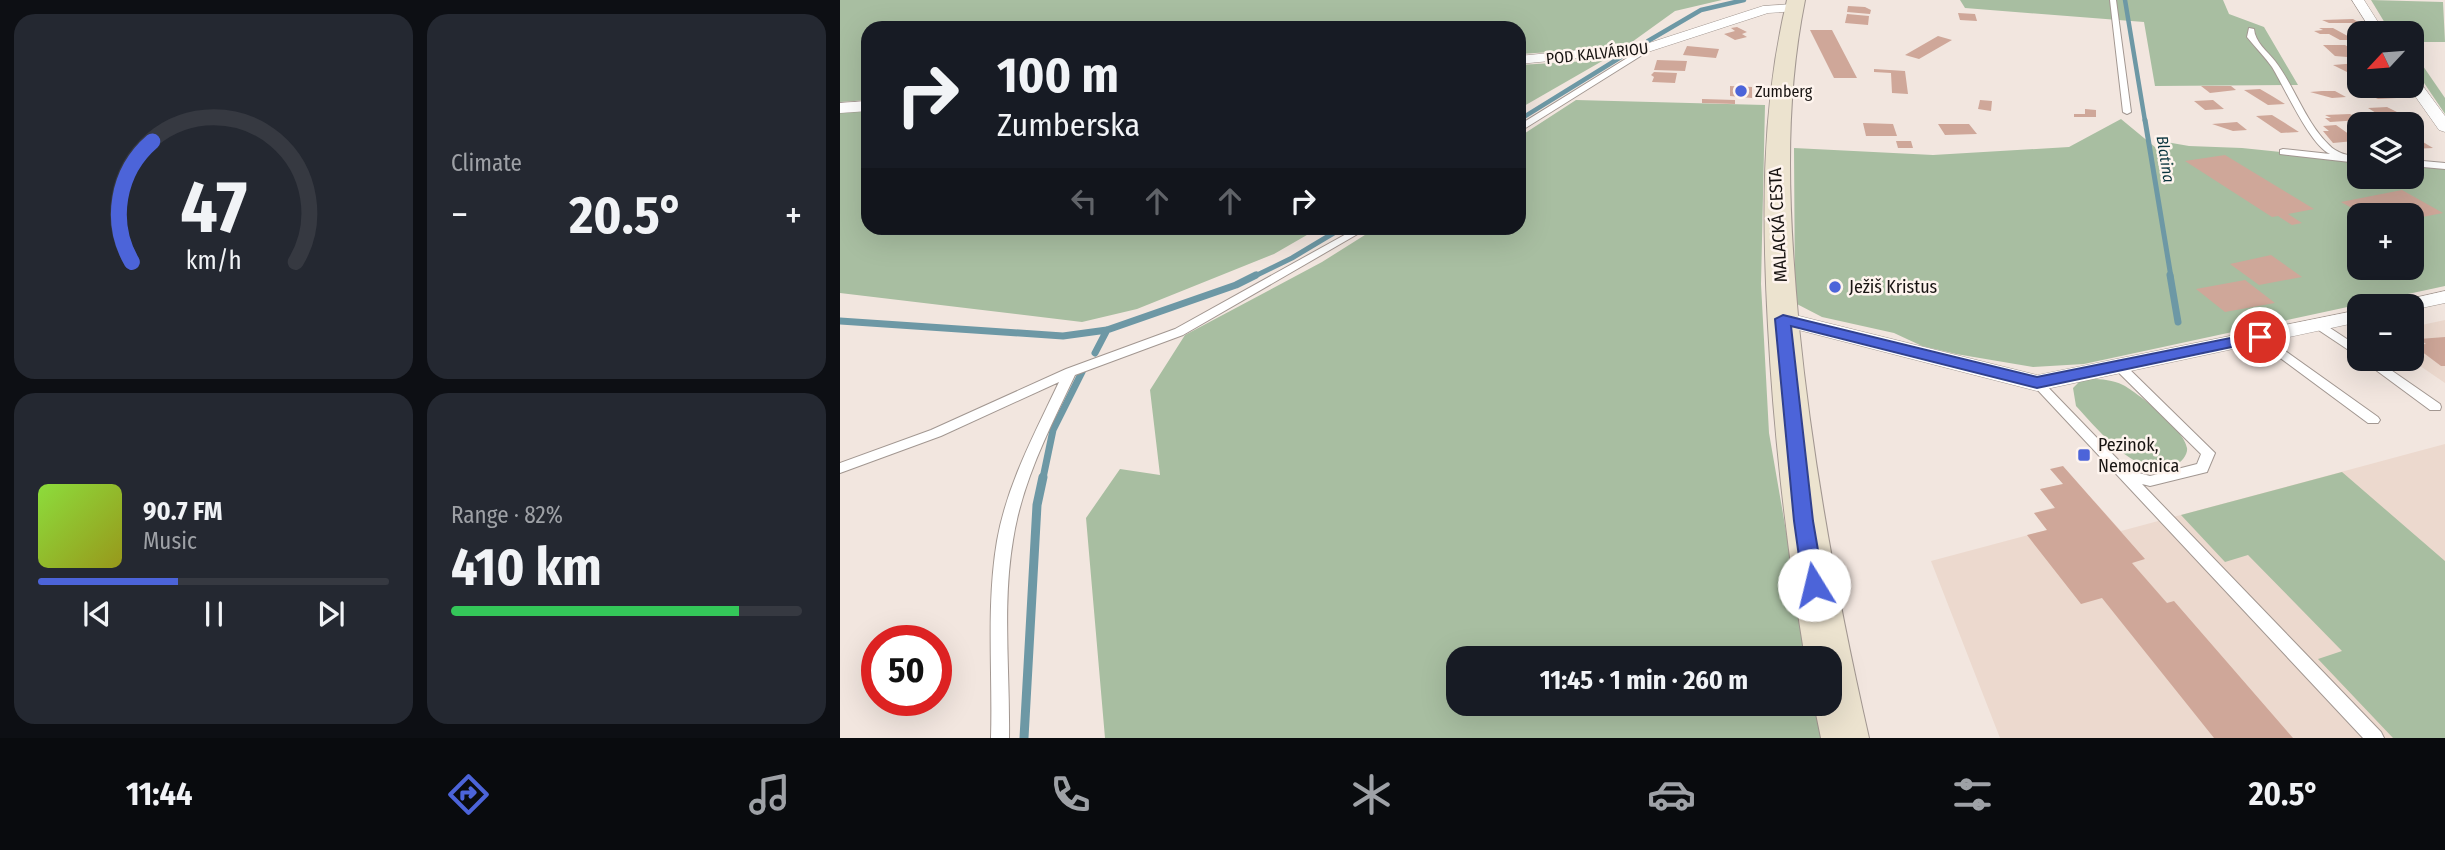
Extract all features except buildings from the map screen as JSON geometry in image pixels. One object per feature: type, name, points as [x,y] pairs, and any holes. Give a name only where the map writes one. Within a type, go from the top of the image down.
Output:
[{"type":"main road","name":"MALACKÁ CESTA","points":[[1795,4],[1779,84],[1775,153],[1783,319],[1803,521],[1825,646]]},
{"type":"main road","name":"MALACKÁ CESTA","points":[[1840,716],[1845,738]]},
{"type":"street","points":[[2358,0],[2371,21]]},
{"type":"street","name":"POD KALVÁRIOU","points":[[1526,59],[1651,47],[1768,9],[1795,4]]},
{"type":"street","points":[[2424,98],[2445,127]]},
{"type":"street","points":[[840,108],[861,106]]},
{"type":"street","points":[[2424,302],[2445,297]]},
{"type":"street","points":[[1783,319],[2037,383],[2347,318]]},
{"type":"lane","points":[[2113,0],[2127,112]]},
{"type":"lane","points":[[2251,29],[2251,37],[2274,65],[2317,137],[2328,150],[2347,157]]},
{"type":"lane","points":[[1526,125],[1651,47]]},
{"type":"lane","points":[[2283,152],[2347,158]]},
{"type":"lane","points":[[2424,164],[2445,166]]},
{"type":"lane","points":[[840,468],[936,433],[1070,372],[1179,332],[1351,235]]},
{"type":"lane","points":[[2318,324],[2347,345]]},
{"type":"lane","points":[[2260,337],[2373,420]]},
{"type":"lane","points":[[2119,366],[2208,453],[2202,468],[2150,481],[2124,474]]},
{"type":"lane","points":[[2384,371],[2435,407]]},
{"type":"lane","points":[[1000,738],[1005,542],[1013,508],[1031,456],[1070,372]]},
{"type":"lane","points":[[2037,383],[2375,738]]},
{"type":"shaded area","points":[[2445,320],[2445,383],[2424,369],[2424,324]]},
{"type":"shaded area","points":[[2445,444],[2445,738],[2000,738],[1931,561],[2047,530],[2034,513],[2055,507],[2040,489],[2063,484],[2095,502],[2121,531]]},
{"type":"green space","points":[[840,0],[1722,0],[1675,11],[1625,47],[1526,54],[1526,21],[861,21],[861,100],[840,102]]},
{"type":"green space","points":[[1960,0],[2223,0],[2229,14],[2264,27],[2298,85],[2155,86],[2144,22],[1965,8]]},
{"type":"green space","points":[[2371,0],[2443,2],[2445,42],[2424,42],[2424,21],[2384,21]]},
{"type":"green space","points":[[1604,60],[1526,105],[1526,65]]},
{"type":"green space","points":[[2424,67],[2445,98],[2445,114],[2424,83]]},
{"type":"green space","points":[[1576,100],[1765,105],[1761,284],[1769,433],[1806,646],[1446,646],[1446,716],[1817,716],[1821,738],[1105,738],[1086,518],[1120,469],[1160,475],[1150,390],[1185,335],[1322,262],[1365,235],[1526,235],[1526,132]]},
{"type":"green space","points":[[861,112],[861,235],[1307,235],[1274,254],[1137,309],[1082,322],[840,293],[840,113]]},
{"type":"green space","points":[[2121,119],[2167,157],[2166,142],[2347,159],[2347,189],[2424,189],[2424,164],[2445,166],[2445,286],[2408,294],[2347,294],[2347,307],[2084,364],[2033,367],[1922,346],[1894,333],[1822,317],[1795,303],[1794,148],[1933,155],[2069,147]]},
{"type":"green space","points":[[2091,379],[2123,385],[2160,413],[2184,440],[2187,450],[2182,460],[2162,469],[2148,467],[2120,451],[2076,406],[2073,388],[2080,381]]},
{"type":"green space","points":[[2342,472],[2445,561],[2445,738],[2393,738],[2318,659],[2342,651],[2248,555],[2225,562],[2181,515]]},
{"type":"waterway","points":[[1648,41],[1701,10],[1744,0]]},
{"type":"waterway","name":"Blatina","points":[[2125,0],[2145,121]]},
{"type":"waterway","points":[[1526,116],[1621,57]]},
{"type":"waterway","name":"Blatina","points":[[2145,120],[2171,277]]},
{"type":"waterway","points":[[1253,277],[1330,235]]},
{"type":"waterway","points":[[1107,330],[1236,285],[1256,275]]},
{"type":"waterway","name":"Blatina","points":[[2170,275],[2178,322]]},
{"type":"waterway","points":[[840,321],[1063,336],[1107,330]]},
{"type":"waterway","points":[[1095,353],[1107,330]]},
{"type":"waterway","points":[[1043,478],[1053,430],[1082,372]]},
{"type":"waterway","points":[[1024,738],[1037,505],[1043,477]]},
{"type":"place","name":"Zumberg","points":[[1741,91]]},
{"type":"place","name":"Ježiš Kristus","points":[[1835,287]]},
{"type":"place","name":"Pezinok, Nemocnica","points":[[2084,455]]},
{"type":"route","points":[[1814,585],[1803,521],[1783,319],[2037,383],[2260,337]]}]
